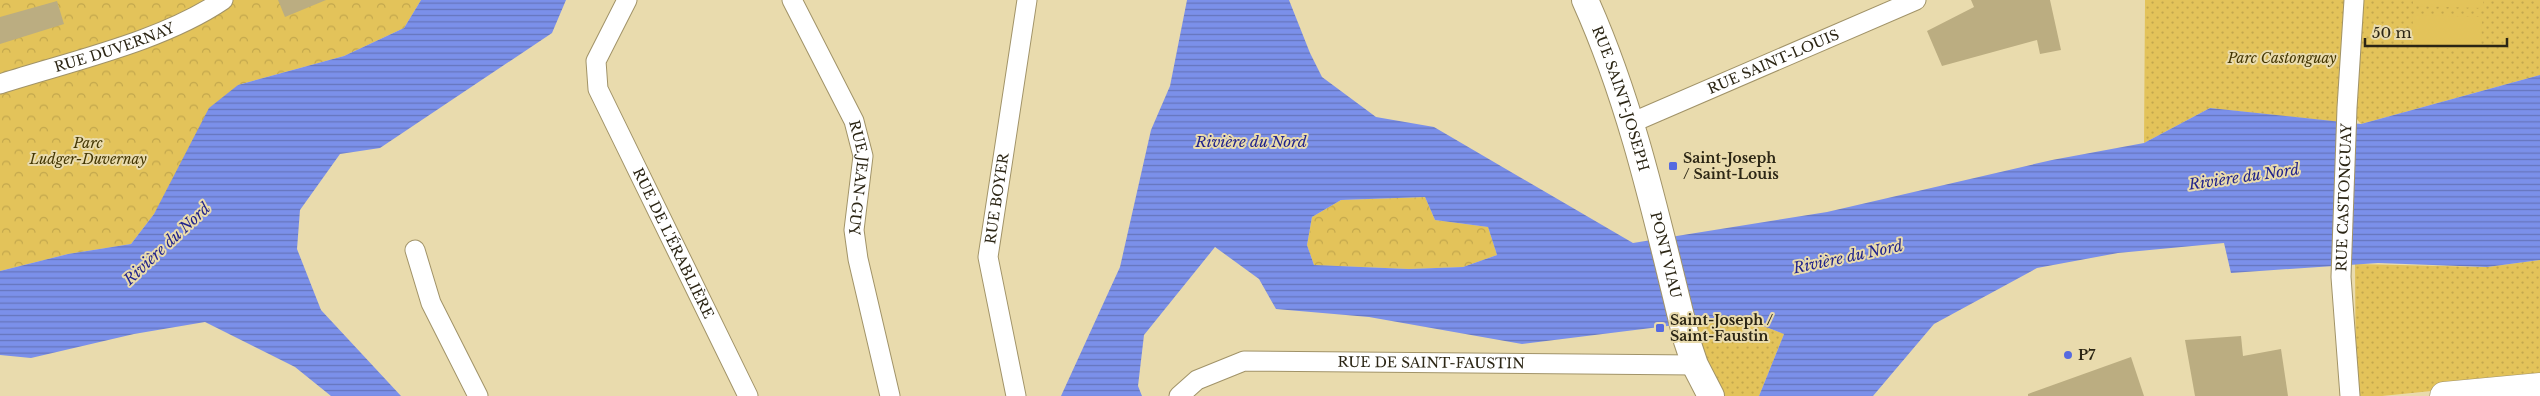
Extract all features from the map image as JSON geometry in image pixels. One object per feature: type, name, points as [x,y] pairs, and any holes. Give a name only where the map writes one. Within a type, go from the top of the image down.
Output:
[{"type":"main road","points":[[2444,396],[2540,387]]},
{"type":"street","name":"RUE DUVERNAY","points":[[0,84],[156,34],[210,9],[223,0]]},
{"type":"street","name":"RUE DE L'ÉRABLIÈRE","points":[[627,0],[596,61],[598,89],[748,396]]},
{"type":"street","name":"RUE JEAN-GUY","points":[[792,0],[854,121],[863,156],[854,230],[858,259],[890,396]]},
{"type":"street","name":"RUE BOYER","points":[[1016,396],[988,257],[1027,0]]},
{"type":"street","name":"RUE SAINT-JOSEPH","points":[[1586,0],[1606,46],[1631,123],[1651,199]]},
{"type":"street","name":"RUE SAINT-LOUIS","points":[[1631,123],[1916,0]]},
{"type":"street","name":"RUE CASTONGUAY","points":[[2350,396],[2341,277],[2347,108],[2354,0]]},
{"type":"street","name":"PONT VIAU","points":[[1651,199],[1687,340],[1702,386]]},
{"type":"street","points":[[414,250],[431,302],[478,396]]},
{"type":"street","name":"RUE DE SAINT-FAUSTIN","points":[[1179,396],[1197,380],[1244,361],[1702,386]]},
{"type":"green space","name":"Parc Ludger-Duvernay","points":[[0,0],[421,0],[404,28],[344,56],[238,85],[154,214],[131,244],[68,254],[0,271]]},
{"type":"green space","name":"Parc Castonguay","points":[[2145,0],[2350,0],[2339,122],[2210,108],[2144,143]]},
{"type":"green space","points":[[2357,0],[2540,0],[2540,75],[2361,124],[2347,108]]},
{"type":"green space","points":[[2413,0],[2483,0],[2483,8],[2413,6]]},
{"type":"green space","points":[[2413,15],[2482,17],[2481,49],[2412,47]]},
{"type":"green space","points":[[1425,197],[1435,220],[1488,227],[1497,255],[1463,267],[1409,269],[1314,265],[1307,245],[1312,217],[1341,200]]},
{"type":"green space","points":[[2540,260],[2540,380],[2382,396],[2356,396],[2355,264],[2487,267]]},
{"type":"green space","points":[[1740,317],[1784,334],[1759,396],[1714,396],[1689,323]]},
{"type":"water","name":"Rivière du Nord","points":[[421,0],[566,0],[552,33],[380,148],[340,154],[300,210],[297,249],[321,310],[401,396],[331,396],[295,367],[205,322],[134,334],[31,358],[0,355],[0,271],[68,254],[131,244],[154,214],[209,108],[238,85],[344,56],[404,28]]},
{"type":"water","name":"Rivière du Nord","points":[[1187,0],[1289,0],[1310,53],[1322,77],[1376,117],[1434,127],[1633,243],[1827,212],[2052,160],[2144,143],[2210,108],[2361,124],[2540,75],[2540,260],[2487,267],[2378,263],[2231,273],[2224,243],[2118,253],[2037,268],[1934,324],[1873,396],[1759,396],[1784,334],[1740,317],[1522,344],[1369,317],[1276,309],[1259,279],[1215,247],[1144,335],[1138,386],[1142,396],[1061,396],[1120,267],[1151,130],[1170,86]],"holes":[[[1425,197],[1435,220],[1488,227],[1497,255],[1463,267],[1409,269],[1314,265],[1307,245],[1312,217],[1341,200]]]},
{"type":"building","points":[[278,0],[326,0],[285,17]]},
{"type":"building","points":[[1971,0],[2050,0],[2061,50],[2040,54],[2037,40],[1942,66],[1927,31],[1974,7]]},
{"type":"building","points":[[57,1],[64,24],[0,44],[0,17]]},
{"type":"building","points":[[2241,336],[2243,356],[2281,349],[2288,396],[2195,396],[2185,340]]},
{"type":"building","points":[[2131,357],[2144,396],[2028,396],[2028,394]]},
{"type":"place","name":"Saint-Joseph / Saint-Louis","points":[[1673,166]]},
{"type":"place","name":"Saint-Joseph / Saint-Faustin","points":[[1660,328]]},
{"type":"place","name":"P7","points":[[2068,355]]}]
